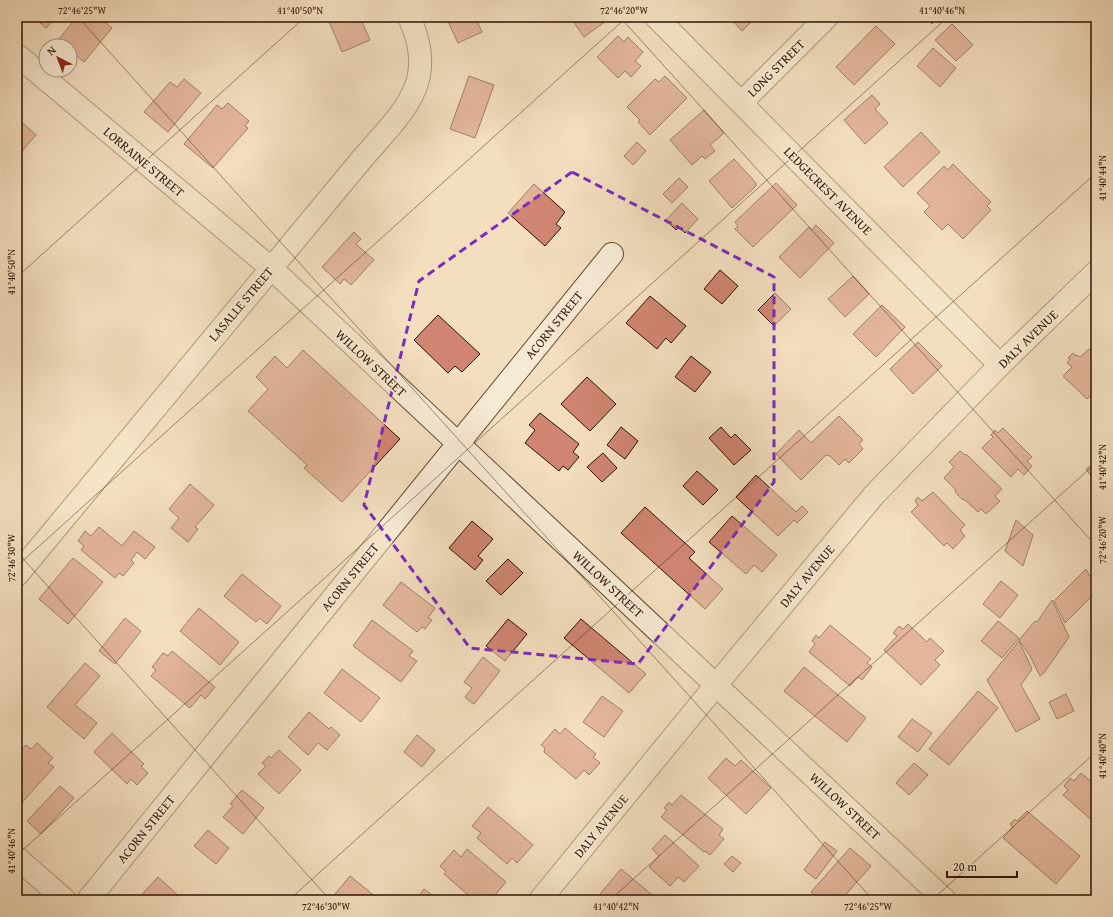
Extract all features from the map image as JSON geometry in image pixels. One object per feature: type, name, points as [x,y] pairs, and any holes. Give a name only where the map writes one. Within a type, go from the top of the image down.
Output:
[{"type":"street","name":"LASALLE STREET","points":[[17,575],[271,268],[398,118],[413,95],[418,78],[421,58],[418,39],[409,17]]},
{"type":"street","name":"LEDGECREST AVENUE","points":[[656,17],[1000,365]]},
{"type":"street","name":"LONG STREET","points":[[741,103],[827,17]]},
{"type":"street","name":"LORRAINE STREET","points":[[17,55],[271,268]]},
{"type":"street","name":"ACORN STREET","points":[[88,900],[612,254]]},
{"type":"street","name":"WILLOW STREET","points":[[271,268],[945,900]]},
{"type":"street","name":"DALY AVENUE","points":[[540,900],[874,495],[1000,365],[1096,272]]},
{"type":"street","points":[[17,858],[65,900]]},
{"type":"highlighted area","points":[[572,172],[774,277],[774,482],[638,664],[470,648],[364,505],[419,281]]},
{"type":"building","points":[[33,17],[56,17],[46,28]]},
{"type":"building","points":[[77,17],[90,17],[92,19],[94,17],[99,17],[112,28],[84,62],[78,57],[78,38],[60,38]]},
{"type":"building","points":[[327,17],[360,17],[370,40],[342,52]]},
{"type":"building","points":[[446,17],[475,17],[482,32],[458,43]]},
{"type":"building","points":[[570,17],[603,17],[606,21],[584,37]]},
{"type":"building","points":[[729,17],[756,17],[742,31]]},
{"type":"building","points":[[925,17],[939,17],[932,24]]},
{"type":"building","points":[[952,24],[973,45],[956,61],[935,40]]},
{"type":"building","points":[[876,26],[895,44],[854,85],[836,67]]},
{"type":"building","points":[[618,36],[624,42],[628,37],[643,52],[635,61],[641,66],[631,77],[625,71],[618,78],[597,57]]},
{"type":"building","points":[[933,48],[956,68],[940,87],[917,66]]},
{"type":"building","points":[[469,76],[494,85],[475,138],[450,129]]},
{"type":"building","points":[[665,76],[687,98],[650,135],[638,122],[640,120],[627,107],[655,79],[659,82]]},
{"type":"building","points":[[184,79],[201,93],[168,132],[144,112],[170,82],[177,87]]},
{"type":"building","points":[[872,95],[880,104],[875,109],[888,123],[865,144],[844,120]]},
{"type":"building","points":[[228,103],[249,121],[245,126],[248,128],[213,168],[184,144],[217,105],[222,109]]},
{"type":"building","points":[[704,110],[724,133],[710,145],[715,151],[705,159],[702,156],[692,165],[670,140]]},
{"type":"building","points":[[17,118],[36,135],[17,157]]},
{"type":"building","points":[[921,132],[940,152],[903,187],[884,167]]},
{"type":"building","points":[[637,142],[646,151],[633,165],[624,156]]},
{"type":"building","points":[[734,159],[756,183],[756,186],[732,208],[709,181]]},
{"type":"building","points":[[953,164],[991,202],[987,206],[991,210],[963,239],[948,224],[942,230],[924,212],[930,206],[917,193],[944,166],[948,170]]},
{"type":"building","points":[[679,178],[688,187],[672,203],[663,194]]},
{"type":"building","points":[[776,183],[797,205],[753,247],[735,229],[738,226],[735,222]]},
{"type":"building","points":[[534,184],[565,212],[556,224],[561,228],[545,246],[508,213]]},
{"type":"building","points":[[682,203],[698,219],[685,233],[679,227],[676,230],[666,220]]},
{"type":"building","points":[[816,225],[834,243],[800,278],[779,257],[809,227],[812,230]]},
{"type":"building","points":[[354,232],[361,239],[356,244],[374,260],[351,285],[344,279],[340,284],[322,267]]},
{"type":"building","points":[[720,270],[738,286],[722,304],[704,289]]},
{"type":"building","points":[[853,276],[869,294],[845,317],[828,299]]},
{"type":"building","points":[[775,293],[791,309],[774,326],[758,310]]},
{"type":"building","points":[[650,296],[686,326],[671,343],[666,338],[657,349],[626,323]]},
{"type":"building","points":[[882,305],[905,327],[876,357],[853,334]]},
{"type":"building","points":[[438,315],[480,354],[462,372],[455,366],[448,373],[414,340]]},
{"type":"building","points":[[918,342],[942,366],[913,394],[890,369]]},
{"type":"building","points":[[1089,349],[1096,356],[1096,402],[1090,396],[1087,399],[1063,376],[1072,367],[1067,363],[1070,359],[1068,358],[1073,353],[1080,357]]},
{"type":"building","points":[[303,350],[400,439],[342,502],[304,468],[307,465],[248,411],[268,389],[256,377],[275,356],[287,368]]},
{"type":"building","points":[[691,356],[711,372],[695,392],[675,377]]},
{"type":"building","points":[[587,377],[616,404],[590,431],[561,404]]},
{"type":"building","points":[[540,413],[579,444],[573,452],[579,457],[568,470],[563,466],[559,471],[525,443],[535,430],[529,425]]},
{"type":"building","points":[[839,416],[863,440],[859,444],[863,449],[849,463],[845,459],[839,465],[830,456],[826,455],[801,480],[776,454],[799,430],[811,443]]},
{"type":"building","points":[[621,427],[638,441],[625,459],[607,445]]},
{"type":"building","points":[[721,427],[731,438],[735,434],[751,450],[734,465],[709,438]]},
{"type":"building","points":[[1003,428],[1032,457],[1027,461],[1032,466],[1024,475],[1018,469],[1011,477],[982,448],[993,437],[991,435],[995,430],[998,433]]},
{"type":"building","points":[[960,451],[965,455],[966,454],[1002,489],[995,496],[1000,501],[986,514],[981,509],[978,512],[962,499],[944,478],[954,467],[949,462]]},
{"type":"building","points":[[603,453],[617,468],[602,482],[587,467]]},
{"type":"building","points":[[1096,462],[1096,483],[1086,469]]},
{"type":"building","points":[[697,471],[718,490],[703,505],[683,486]]},
{"type":"building","points":[[756,475],[796,512],[802,506],[808,512],[797,523],[794,520],[778,536],[736,497]]},
{"type":"building","points":[[190,484],[214,505],[195,527],[198,529],[188,542],[171,528],[179,518],[169,509]]},
{"type":"building","points":[[933,492],[965,525],[960,530],[965,536],[953,549],[947,543],[944,546],[911,512],[918,505],[915,501],[918,497],[922,501]]},
{"type":"building","points":[[645,507],[695,552],[689,558],[723,589],[705,609],[621,533]]},
{"type":"building","points":[[732,516],[777,555],[762,572],[754,565],[746,574],[709,542]]},
{"type":"building","points":[[1016,520],[1033,535],[1023,566],[1005,551]]},
{"type":"building","points":[[472,521],[493,539],[478,556],[483,560],[475,570],[449,548]]},
{"type":"building","points":[[99,527],[122,546],[134,531],[155,547],[145,559],[137,552],[131,560],[134,563],[123,576],[119,573],[115,578],[81,550],[84,546],[78,541],[85,531],[91,536]]},
{"type":"building","points":[[73,558],[103,582],[68,624],[39,599]]},
{"type":"building","points":[[508,559],[523,573],[501,595],[486,581]]},
{"type":"building","points":[[1086,569],[1096,587],[1096,592],[1065,623],[1054,601]]},
{"type":"building","points":[[242,574],[281,606],[267,624],[259,618],[256,622],[224,596]]},
{"type":"building","points":[[1001,581],[1018,595],[1000,618],[983,604]]},
{"type":"building","points":[[401,582],[435,608],[428,618],[432,620],[425,629],[422,627],[417,632],[383,605]]},
{"type":"building","points":[[1052,600],[1069,637],[1044,673],[1040,676],[1030,656],[1019,640],[1035,621],[1037,622]]},
{"type":"building","points":[[199,608],[239,642],[220,665],[180,631]]},
{"type":"building","points":[[125,618],[141,631],[115,664],[99,651]]},
{"type":"building","points":[[508,619],[527,634],[505,661],[486,646]]},
{"type":"building","points":[[581,619],[646,674],[629,693],[564,638]]},
{"type":"building","points":[[372,620],[413,651],[409,656],[417,661],[401,682],[353,646]]},
{"type":"building","points":[[998,621],[1019,638],[1002,658],[981,641]]},
{"type":"building","points":[[908,624],[927,642],[930,638],[944,651],[935,660],[940,665],[921,685],[884,650],[897,636],[893,633],[899,626],[903,629]]},
{"type":"building","points":[[830,625],[871,659],[867,663],[872,667],[862,680],[858,677],[850,686],[809,652],[815,644],[812,641],[816,635],[819,638]]},
{"type":"building","points":[[1019,641],[1032,669],[1021,685],[1040,719],[1016,732],[987,680]]},
{"type":"building","points":[[172,651],[215,687],[205,699],[201,695],[190,708],[151,676],[156,670],[152,667],[163,653],[168,656]]},
{"type":"building","points":[[483,657],[500,671],[473,704],[465,697],[472,688],[464,682]]},
{"type":"building","points":[[85,663],[100,676],[75,705],[97,723],[84,739],[47,707]]},
{"type":"building","points":[[804,667],[866,718],[847,742],[784,691]]},
{"type":"building","points":[[342,669],[380,698],[361,722],[324,693]]},
{"type":"building","points":[[978,691],[998,708],[949,765],[929,749]]},
{"type":"building","points":[[1066,694],[1074,711],[1057,719],[1049,702]]},
{"type":"building","points":[[602,696],[623,711],[604,737],[583,722]]},
{"type":"building","points":[[309,712],[329,729],[331,727],[340,735],[327,750],[318,743],[308,755],[288,737]]},
{"type":"building","points":[[912,719],[932,733],[918,752],[898,737]]},
{"type":"building","points":[[565,728],[596,754],[593,757],[600,763],[589,775],[584,770],[576,779],[544,752],[545,748],[541,745],[555,729],[560,734]]},
{"type":"building","points":[[112,733],[144,764],[141,766],[148,773],[137,785],[131,779],[127,784],[94,752]]},
{"type":"building","points":[[417,735],[435,750],[422,767],[404,752]]},
{"type":"building","points":[[37,743],[53,758],[48,763],[54,767],[17,808],[17,754],[26,745],[31,749]]},
{"type":"building","points":[[279,750],[301,770],[279,794],[258,774],[266,766],[262,763],[269,756],[271,758]]},
{"type":"building","points":[[726,758],[735,766],[741,760],[771,788],[746,814],[708,778]]},
{"type":"building","points":[[914,763],[928,775],[909,795],[896,783]]},
{"type":"building","points":[[1081,773],[1096,786],[1096,824],[1063,795],[1068,790],[1064,786],[1070,778],[1074,781]]},
{"type":"building","points":[[60,786],[74,798],[41,834],[27,821]]},
{"type":"building","points":[[242,790],[264,808],[243,834],[223,817],[233,806],[230,804]]},
{"type":"building","points":[[681,795],[723,829],[719,835],[724,839],[710,855],[705,851],[704,852],[661,817],[667,810],[664,808],[669,802],[672,805]]},
{"type":"building","points":[[488,807],[533,845],[517,863],[512,858],[507,864],[477,838],[481,833],[472,826]]},
{"type":"building","points":[[1027,811],[1080,856],[1056,884],[1003,838],[1013,827],[1010,824],[1015,819],[1017,821]]},
{"type":"building","points":[[208,830],[229,848],[216,864],[194,846]]},
{"type":"building","points":[[665,835],[699,866],[684,882],[678,877],[670,886],[649,867],[659,856],[652,849]]},
{"type":"building","points":[[825,842],[837,851],[816,879],[804,870]]},
{"type":"building","points":[[850,848],[871,866],[841,900],[820,900],[811,892]]},
{"type":"building","points":[[467,849],[506,882],[491,900],[484,895],[479,900],[474,900],[444,874],[446,872],[440,866],[454,850],[461,857]]},
{"type":"building","points":[[732,856],[741,863],[733,872],[724,864]]},
{"type":"building","points":[[621,869],[657,899],[610,900],[604,895],[603,897],[600,894]]},
{"type":"building","points":[[350,876],[376,897],[373,900],[330,900]]},
{"type":"building","points":[[158,877],[181,898],[180,900],[137,900]]},
{"type":"building","points":[[424,889],[439,900],[416,900]]}]
